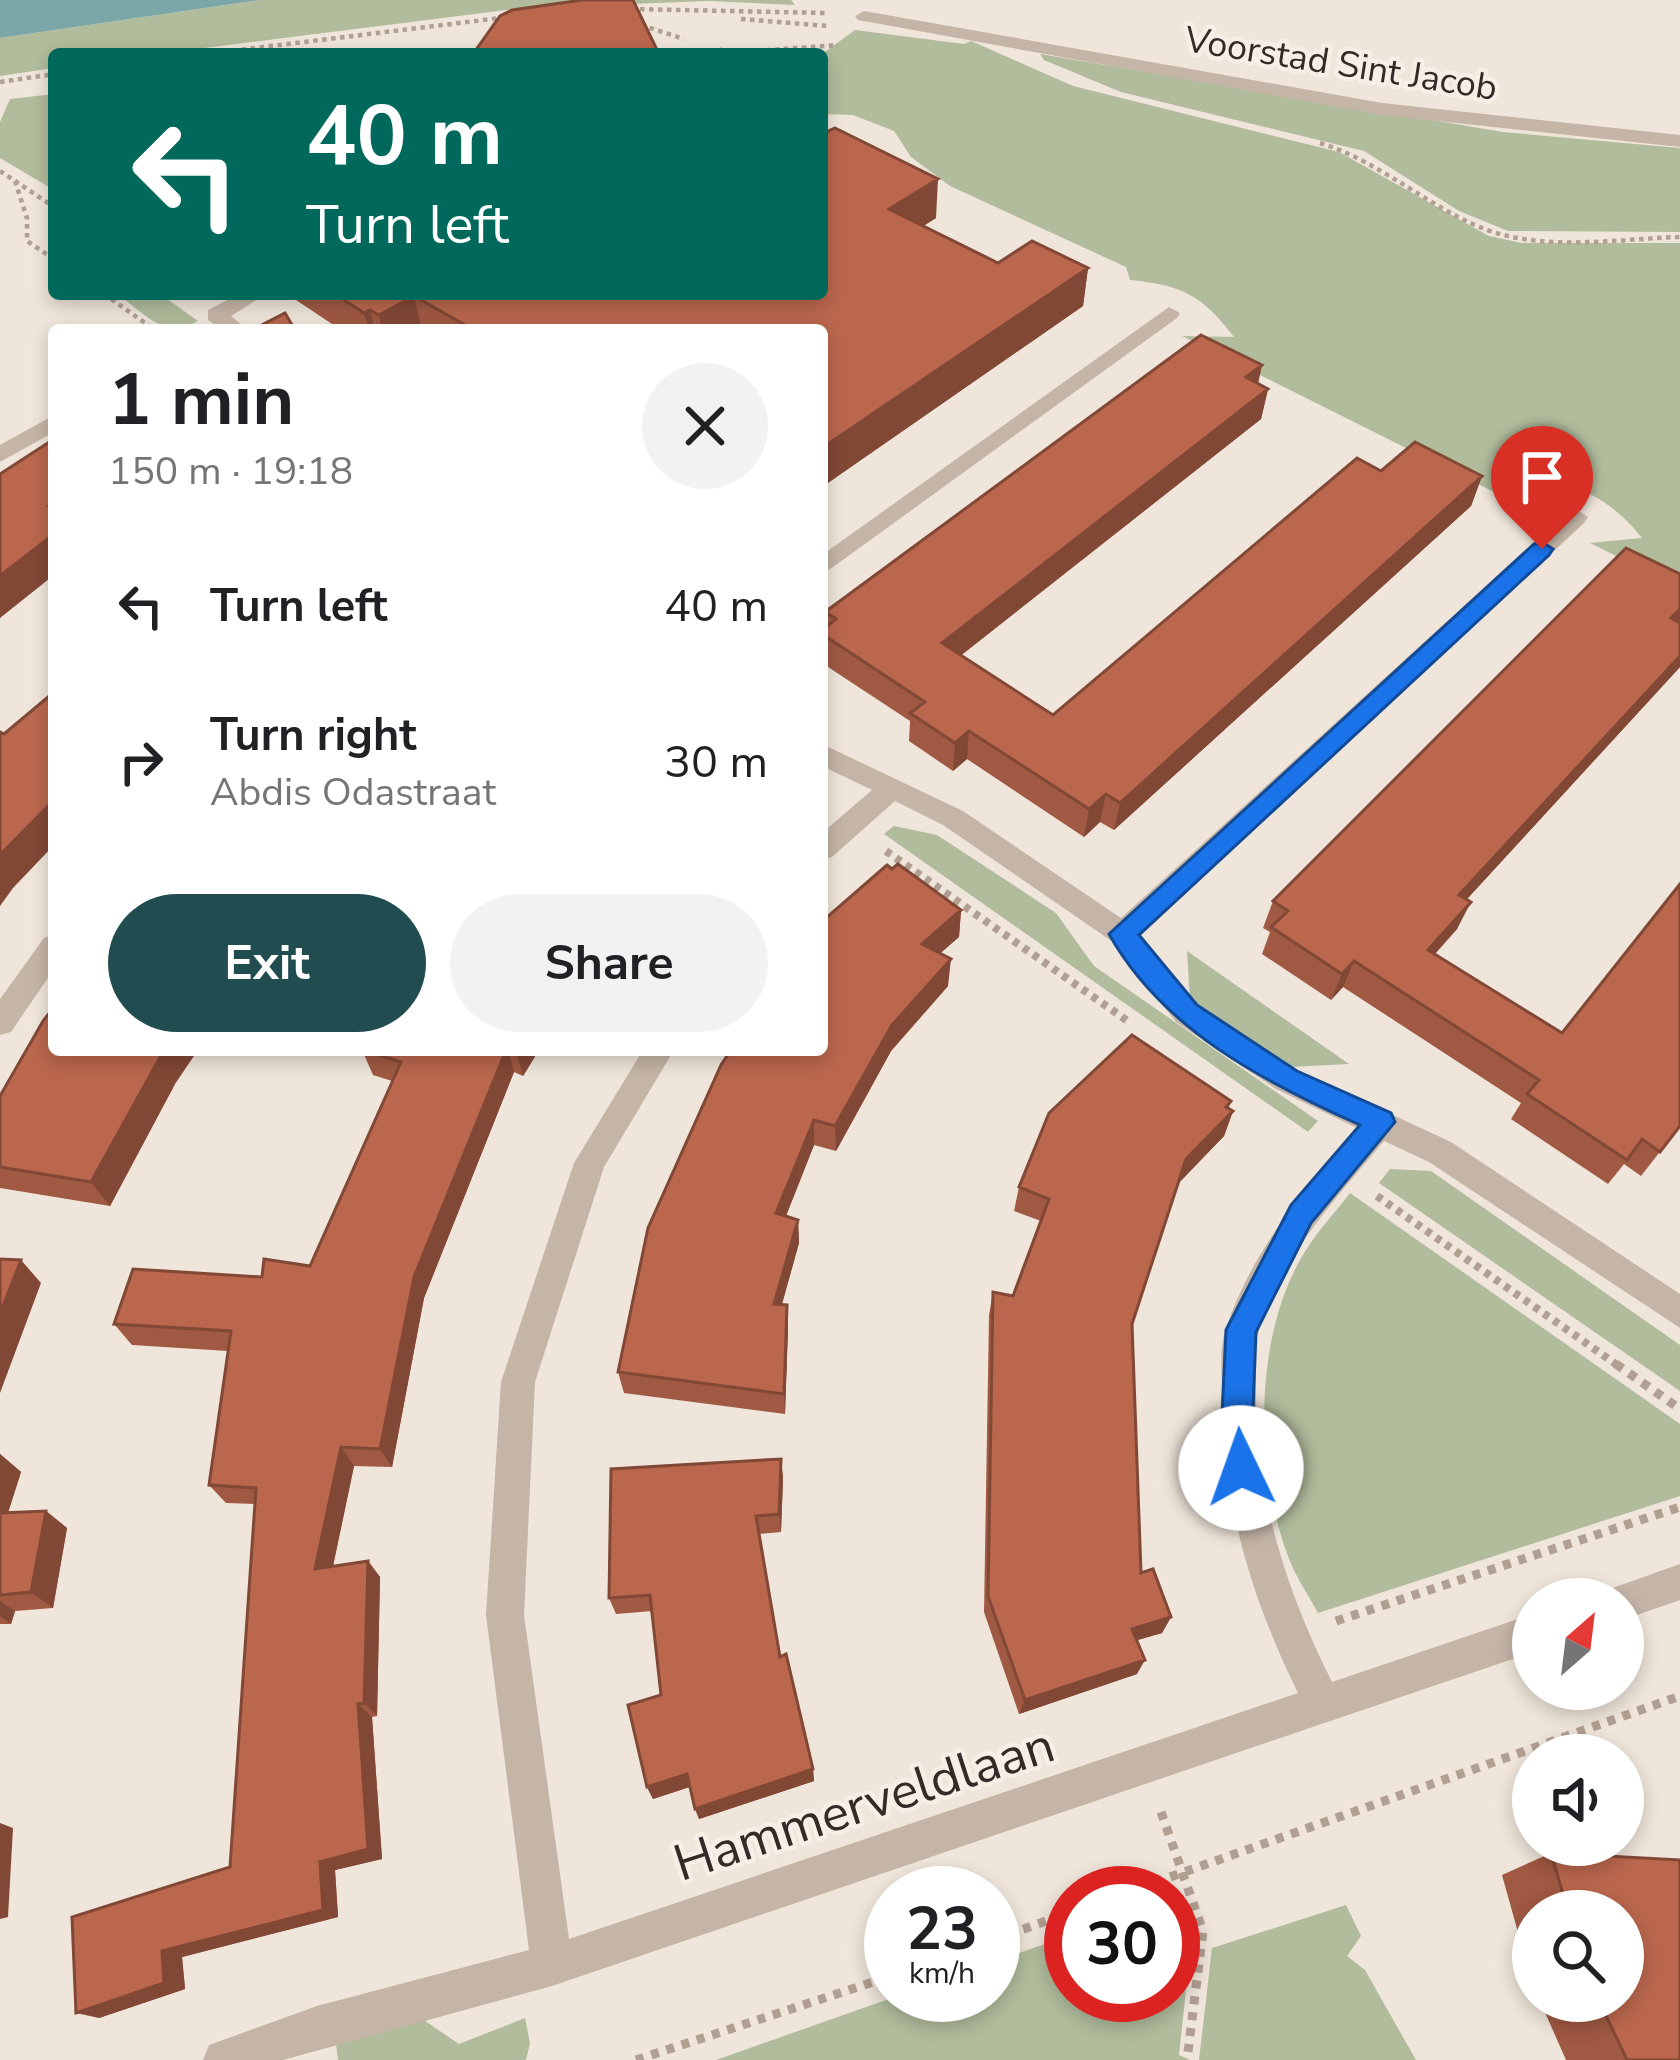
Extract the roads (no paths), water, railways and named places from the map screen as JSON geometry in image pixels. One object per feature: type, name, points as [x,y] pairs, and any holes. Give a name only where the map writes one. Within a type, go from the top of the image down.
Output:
[{"type":"street","name":"Voorstad Sint Jacob","points":[[864,16],[1382,109],[1680,142]]},
{"type":"street","points":[[223,324],[249,300]]},
{"type":"street","points":[[828,563],[1169,314]]},
{"type":"street","points":[[0,455],[48,426]]},
{"type":"street","points":[[1123,934],[1576,517]]},
{"type":"street","points":[[828,757],[952,818],[1123,934],[1187,1013],[1287,1079],[1440,1152],[1680,1313]]},
{"type":"street","points":[[828,843],[891,789]]},
{"type":"street","points":[[0,1023],[48,955]]},
{"type":"street","points":[[552,1965],[505,1615],[518,1382],[590,1163],[655,1056]]},
{"type":"street","points":[[1324,1706],[1289,1636],[1250,1534],[1237,1436],[1241,1330],[1301,1214],[1381,1122]]},
{"type":"street","points":[[1644,1595],[1680,1582]]},
{"type":"street","name":"Hammerveldlaan","points":[[224,2060],[317,2027],[552,1965],[1512,1640]]},
{"type":"water","points":[[0,0],[260,0],[0,38]]}]
